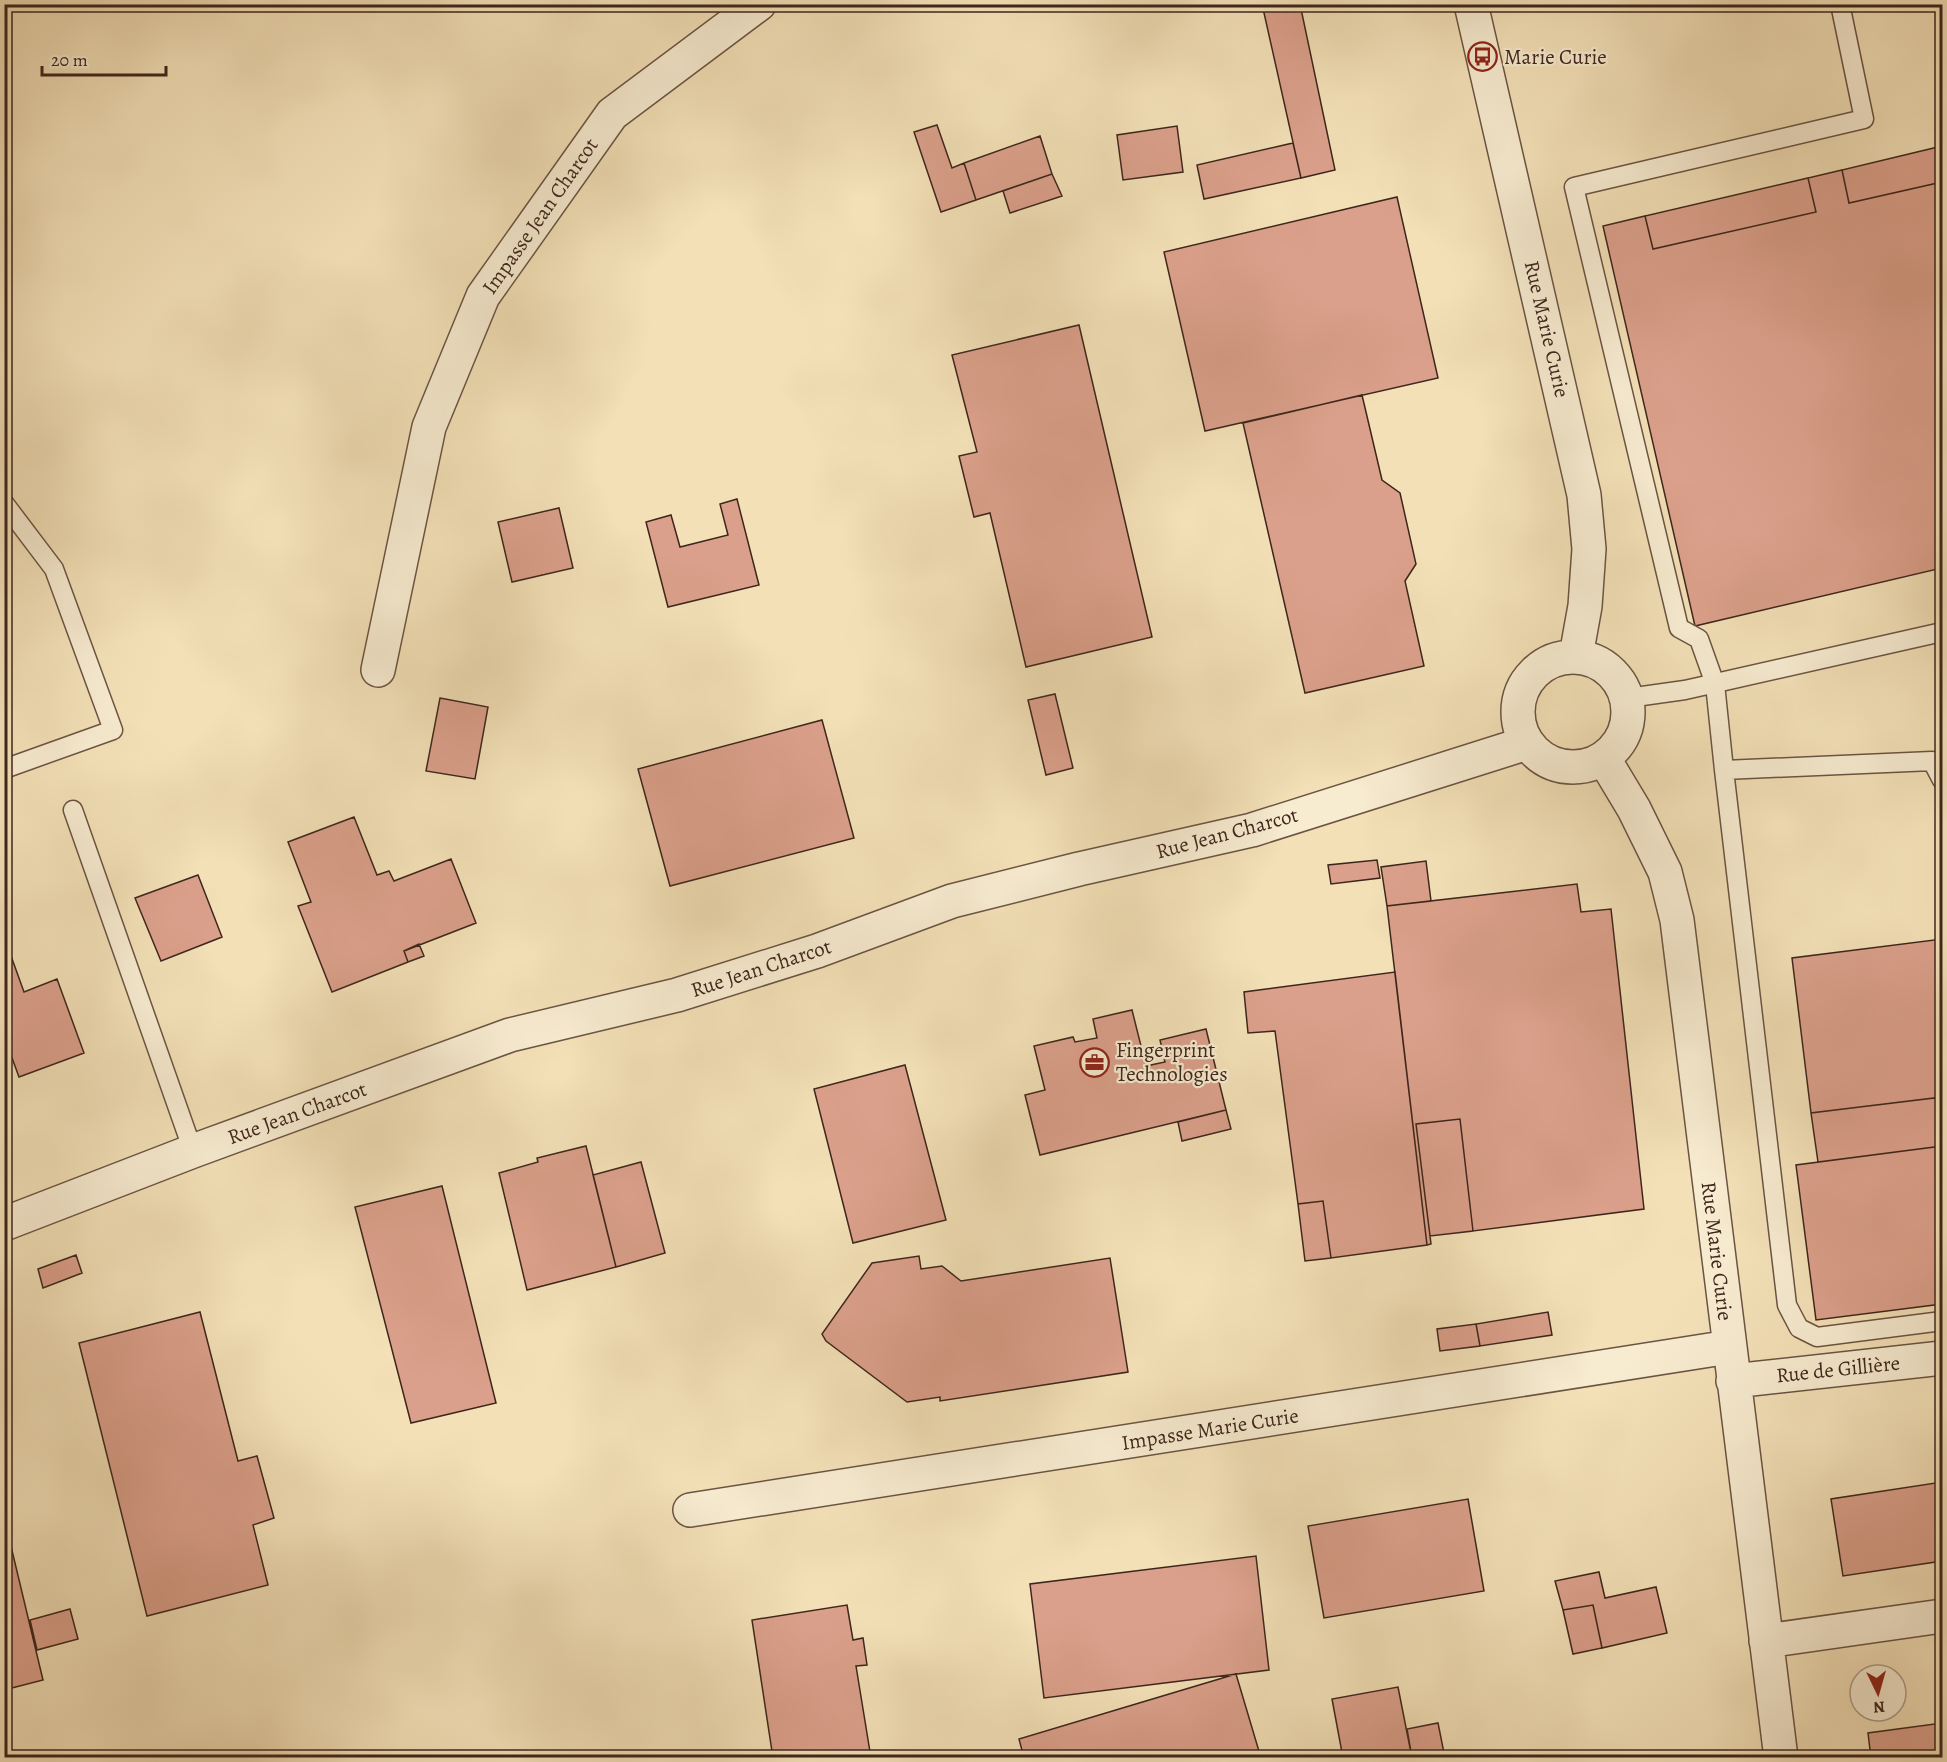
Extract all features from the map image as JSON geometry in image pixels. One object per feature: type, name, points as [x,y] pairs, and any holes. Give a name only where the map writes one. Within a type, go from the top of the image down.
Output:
[{"type":"street","name":"Impasse Jean Charcot","points":[[378,670],[429,427],[483,296],[612,114],[759,4]]},
{"type":"street","name":"Rue Marie Curie","points":[[1471,4],[1584,495],[1589,549],[1585,606],[1576,656]]},
{"type":"street","points":[[1576,656],[1599,662],[1617,677],[1628,698],[1629,721],[1620,743],[1604,759],[1584,767],[1562,767],[1542,759],[1527,743],[1518,724],[1518,704],[1525,684],[1538,669],[1556,659],[1576,656]]},
{"type":"street","name":"Rue Jean Charcot","points":[[4,1224],[193,1151],[510,1035],[677,995],[818,951],[952,901],[1079,869],[1252,830],[1527,743]]},
{"type":"street","name":"Rue Marie Curie","points":[[1604,759],[1634,809],[1665,872],[1677,920],[1781,1758]]},
{"type":"street","name":"Impasse Marie Curie","points":[[690,1510],[1729,1347]]},
{"type":"street","name":"Rue de Gillière","points":[[1733,1381],[1942,1358]]},
{"type":"street","points":[[1766,1641],[1942,1616]]},
{"type":"lane","points":[[1840,4],[1864,119],[1574,187],[1679,628],[1700,639],[1715,684],[1787,1305],[1799,1328],[1817,1337],[1942,1321]]},
{"type":"lane","points":[[4,503],[54,568],[113,730],[4,769]]},
{"type":"lane","points":[[1628,698],[1715,684],[1942,632]]},
{"type":"lane","points":[[1724,770],[1932,761],[1942,780]]},
{"type":"lane","points":[[73,810],[193,1151]]},
{"type":"building","points":[[1262,4],[1300,4],[1335,170],[1301,178]]},
{"type":"building","points":[[937,125],[952,168],[964,163],[976,200],[941,212],[914,132]]},
{"type":"building","points":[[1177,126],[1183,172],[1123,180],[1117,135]]},
{"type":"building","points":[[1040,136],[1052,174],[976,200],[964,163]]},
{"type":"building","points":[[1293,143],[1301,178],[1204,199],[1197,165]]},
{"type":"building","points":[[1942,146],[1942,182],[1849,203],[1842,170]]},
{"type":"building","points":[[1842,170],[1849,203],[1942,182],[1942,568],[1695,626],[1603,226],[1645,216],[1653,249],[1816,212],[1808,178]]},
{"type":"building","points":[[1052,174],[1062,196],[1010,213],[1003,191]]},
{"type":"building","points":[[1808,178],[1816,212],[1653,249],[1645,216]]},
{"type":"building","points":[[1397,197],[1438,378],[1205,431],[1164,252]]},
{"type":"building","points":[[1079,325],[1152,637],[1026,667],[990,513],[974,517],[959,456],[977,452],[952,355]]},
{"type":"building","points":[[1362,395],[1382,480],[1400,493],[1416,564],[1405,581],[1424,666],[1305,693],[1243,423]]},
{"type":"building","points":[[737,499],[759,585],[668,607],[646,522],[671,515],[680,547],[728,535],[720,504]]},
{"type":"building","points":[[559,508],[573,568],[512,582],[498,522]]},
{"type":"building","points":[[1055,694],[1073,768],[1046,775],[1028,700]]},
{"type":"building","points":[[440,698],[488,707],[475,779],[426,771]]},
{"type":"building","points":[[822,720],[854,838],[670,886],[638,769]]},
{"type":"building","points":[[354,817],[377,875],[389,871],[394,881],[451,859],[476,923],[404,951],[408,962],[332,992],[298,906],[311,902],[288,842]]},
{"type":"building","points":[[1377,860],[1380,878],[1331,884],[1328,865]]},
{"type":"building","points":[[1426,861],[1431,901],[1387,906],[1381,867]]},
{"type":"building","points":[[198,875],[222,937],[161,961],[135,898]]},
{"type":"building","points":[[1577,884],[1581,912],[1611,909],[1644,1209],[1473,1231],[1460,1119],[1416,1124],[1431,1244],[1427,1245],[1387,906]]},
{"type":"building","points":[[1942,939],[1942,1097],[1811,1113],[1792,958]]},
{"type":"building","points":[[6,942],[24,992],[57,979],[84,1053],[19,1077],[4,1036],[4,943]]},
{"type":"building","points":[[419,944],[424,956],[408,962],[404,951]]},
{"type":"building","points":[[1395,972],[1427,1245],[1331,1258],[1323,1201],[1298,1204],[1275,1031],[1248,1033],[1244,992]]},
{"type":"building","points":[[1132,1010],[1146,1066],[1165,1062],[1160,1040],[1206,1029],[1226,1110],[1040,1155],[1025,1095],[1045,1090],[1034,1046],[1073,1037],[1075,1042],[1097,1038],[1093,1019]]},
{"type":"building","points":[[905,1065],[946,1220],[853,1243],[814,1089]]},
{"type":"building","points":[[1941,1097],[1942,1146],[1818,1162],[1811,1113]]},
{"type":"building","points":[[1226,1110],[1231,1129],[1182,1141],[1178,1122]]},
{"type":"building","points":[[1460,1119],[1473,1231],[1430,1236],[1416,1124]]},
{"type":"building","points":[[586,1146],[616,1267],[527,1290],[499,1173],[538,1162],[537,1158]]},
{"type":"building","points":[[1942,1146],[1942,1304],[1816,1320],[1796,1165]]},
{"type":"building","points":[[641,1162],[665,1253],[616,1267],[593,1175]]},
{"type":"building","points":[[442,1186],[496,1403],[411,1423],[355,1207]]},
{"type":"building","points":[[1323,1201],[1331,1258],[1305,1261],[1298,1204]]},
{"type":"building","points":[[76,1255],[82,1273],[43,1288],[38,1269]]},
{"type":"building","points":[[919,1256],[921,1269],[942,1266],[961,1281],[1110,1258],[1128,1372],[940,1401],[940,1397],[907,1402],[826,1341],[822,1334],[872,1263]]},
{"type":"building","points":[[200,1312],[238,1461],[257,1456],[274,1518],[253,1525],[268,1585],[147,1616],[79,1343]]},
{"type":"building","points":[[1548,1312],[1552,1335],[1480,1346],[1476,1324]]},
{"type":"building","points":[[1476,1324],[1480,1346],[1440,1351],[1437,1329]]},
{"type":"building","points":[[1942,1482],[1942,1561],[1843,1576],[1831,1499]]},
{"type":"building","points":[[1468,1499],[1484,1591],[1324,1618],[1308,1526]]},
{"type":"building","points":[[4,1517],[43,1680],[4,1690]]},
{"type":"building","points":[[1256,1556],[1269,1670],[1044,1698],[1030,1584]]},
{"type":"building","points":[[1599,1572],[1605,1598],[1656,1587],[1667,1633],[1602,1648],[1593,1605],[1563,1610],[1555,1581]]},
{"type":"building","points":[[847,1605],[853,1640],[863,1638],[867,1665],[856,1666],[871,1758],[773,1758],[752,1620]]},
{"type":"building","points":[[1593,1605],[1602,1648],[1573,1654],[1563,1610]]},
{"type":"building","points":[[70,1609],[78,1639],[37,1650],[30,1620]]},
{"type":"building","points":[[1236,1674],[1261,1758],[1024,1758],[1019,1739]]},
{"type":"building","points":[[1398,1687],[1412,1758],[1343,1758],[1332,1699]]},
{"type":"building","points":[[1438,1723],[1445,1758],[1412,1758],[1407,1729]]},
{"type":"building","points":[[1942,1723],[1942,1758],[1871,1758],[1868,1733]]},
{"type":"place","name":"Marie Curie","points":[[1483,57]]},
{"type":"place","name":"Fingerprint Technologies","points":[[1095,1062]]}]
